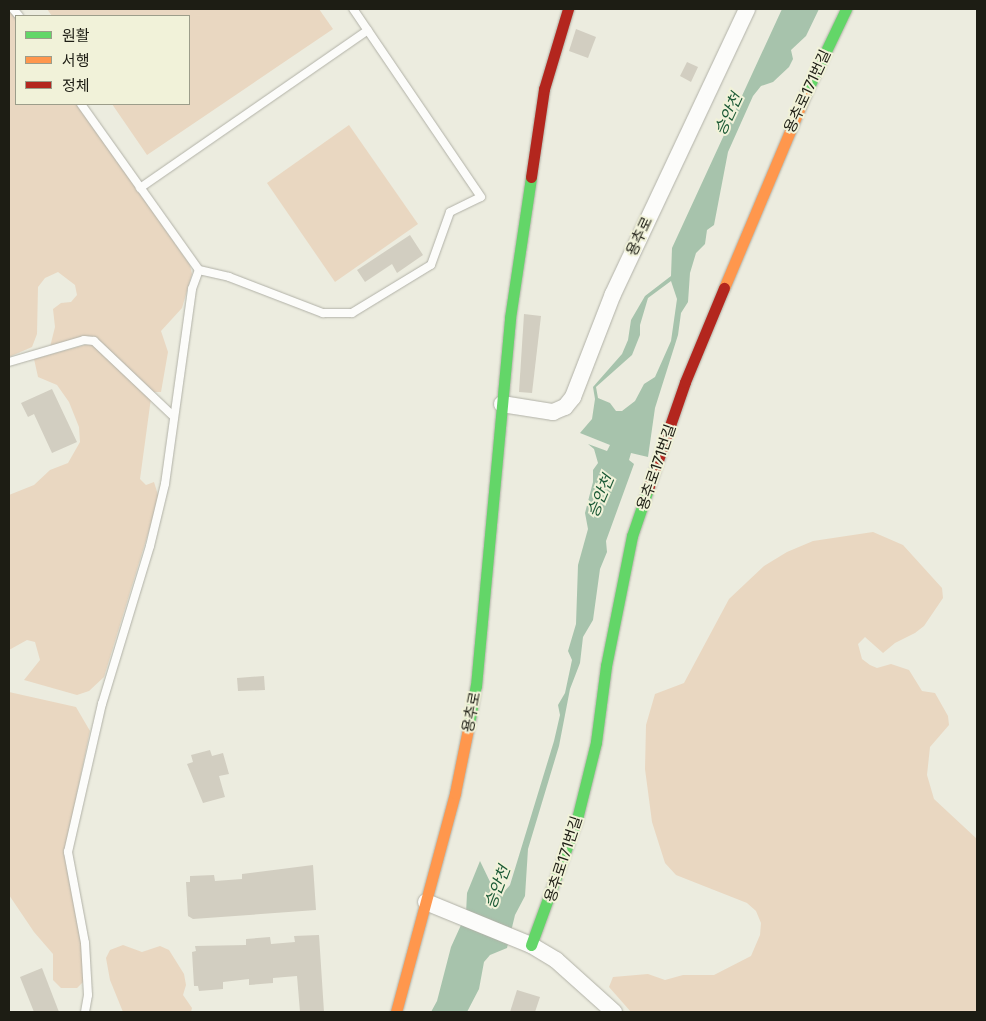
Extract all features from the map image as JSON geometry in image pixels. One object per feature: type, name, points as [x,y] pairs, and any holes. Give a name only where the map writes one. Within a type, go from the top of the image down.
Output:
[{"type":"street","name":"용추로","points":[[396,1012],[455,793],[476,686],[510,318],[537,125],[549,63],[568,9]]},
{"type":"street","name":"용추로","points":[[502,404],[553,412],[565,407],[573,397],[613,294],[747,9]]},
{"type":"street","name":"용추로171번길","points":[[532,945],[574,828],[594,752],[606,666],[632,536],[688,373],[784,140],[846,9]]},
{"type":"street","points":[[426,902],[532,945],[556,960],[614,1012]]},
{"type":"lane","points":[[82,105],[199,270],[229,277],[323,313],[352,313],[431,266],[450,212],[481,197],[354,9]]},
{"type":"lane","points":[[140,188],[368,30]]},
{"type":"lane","points":[[85,1012],[88,995],[85,943],[68,852],[102,704],[150,546],[165,484],[192,289],[199,270]]},
{"type":"lane","points":[[9,362],[84,340],[94,340],[174,417]]},
{"type":"shaded area","points":[[9,9],[15,17],[15,105],[78,105],[190,265],[192,274],[182,308],[161,331],[168,352],[161,392],[154,392],[96,338],[85,337],[50,347],[55,327],[53,309],[61,303],[71,302],[77,295],[75,285],[58,272],[45,278],[38,287],[37,334],[32,347],[9,357]]},
{"type":"shaded area","points":[[47,9],[319,9],[333,29],[147,155],[113,105],[190,105],[190,15],[51,15]]},
{"type":"shaded area","points":[[349,125],[418,224],[335,282],[267,183]]},
{"type":"shaded area","points":[[92,343],[151,398],[140,479],[146,485],[154,482],[159,498],[104,677],[89,691],[77,695],[24,680],[40,660],[35,642],[27,640],[9,650],[9,495],[34,485],[50,470],[68,463],[80,442],[79,427],[69,402],[57,385],[38,377],[34,359]]},
{"type":"shaded area","points":[[873,532],[903,545],[942,588],[943,598],[924,626],[915,633],[895,643],[883,653],[865,637],[858,644],[862,659],[870,665],[877,668],[891,664],[909,670],[922,691],[935,693],[948,716],[949,725],[930,747],[927,775],[934,799],[977,839],[977,1012],[631,1012],[609,987],[613,977],[648,974],[665,980],[683,975],[714,975],[751,956],[760,935],[761,923],[756,911],[747,903],[676,875],[665,863],[652,822],[645,769],[646,725],[655,694],[684,683],[729,599],[764,566],[787,552],[813,541]]},
{"type":"shaded area","points":[[9,692],[76,707],[90,731],[65,851],[83,943],[84,981],[77,988],[61,988],[53,980],[53,954],[34,932],[9,895]]},
{"type":"shaded area","points":[[123,945],[142,952],[160,946],[169,950],[184,974],[186,985],[183,995],[192,1008],[191,1012],[123,1012],[110,980],[106,958],[110,950]]},
{"type":"water","name":"승안천","points":[[782,9],[819,9],[806,36],[791,50],[793,59],[789,67],[773,82],[761,86],[753,96],[728,152],[714,225],[707,230],[705,244],[696,253],[690,273],[688,302],[681,313],[678,335],[655,408],[648,457],[631,453],[629,460],[634,464],[606,541],[607,552],[600,569],[593,620],[583,637],[580,663],[570,689],[559,746],[528,849],[525,896],[515,915],[507,948],[490,955],[484,962],[479,989],[467,1012],[431,1012],[437,1001],[451,947],[466,914],[467,893],[480,861],[493,888],[504,892],[510,885],[554,741],[560,715],[558,705],[565,693],[572,660],[568,651],[576,624],[578,565],[588,529],[585,513],[593,482],[593,470],[598,463],[594,449],[588,444],[607,451],[610,445],[580,433],[592,419],[595,399],[593,387],[622,354],[628,340],[631,320],[645,296],[671,276],[672,248]],"holes":[[[671,281],[677,299],[671,341],[655,377],[644,384],[635,401],[622,411],[616,411],[610,403],[598,398],[596,387],[632,355],[640,335],[640,325],[648,298]]]},
{"type":"building","points":[[576,29],[596,37],[588,58],[569,51]]},
{"type":"building","points":[[687,62],[698,67],[691,82],[680,76]]},
{"type":"building","points":[[410,235],[423,255],[397,273],[392,264],[365,282],[357,270]]},
{"type":"building","points":[[524,314],[541,316],[532,393],[519,392]]},
{"type":"building","points":[[52,389],[77,442],[52,453],[34,414],[28,417],[21,403]]},
{"type":"building","points":[[264,676],[265,690],[238,691],[237,678]]},
{"type":"building","points":[[210,750],[212,756],[223,753],[229,774],[219,776],[225,797],[203,803],[187,764],[193,762],[191,755]]},
{"type":"building","points":[[313,865],[316,910],[193,919],[188,916],[186,882],[190,882],[190,876],[214,875],[215,881],[242,879],[242,874]]},
{"type":"building","points":[[319,935],[324,1012],[300,1012],[297,976],[273,978],[273,983],[249,985],[249,979],[223,982],[223,989],[199,991],[198,986],[194,986],[192,952],[196,951],[195,946],[246,945],[246,939],[270,937],[271,944],[295,942],[294,936]]},
{"type":"building","points":[[42,968],[59,1012],[34,1012],[20,977]]},
{"type":"building","points":[[517,990],[540,997],[535,1012],[510,1012]]},
{"type":"traffic: fast","points":[[805,95],[846,9]]},
{"type":"traffic: fast","points":[[469,724],[476,686],[510,318],[531,177]]},
{"type":"traffic: fast","points":[[531,945],[577,819],[596,742],[606,666],[632,536],[648,489]]},
{"type":"traffic: slow","points":[[724,288],[805,95]]},
{"type":"traffic: slow","points":[[396,1012],[455,793],[469,724]]},
{"type":"traffic: jam","points":[[531,177],[544,89],[568,9]]},
{"type":"traffic: jam","points":[[648,489],[685,382],[724,288]]}]
